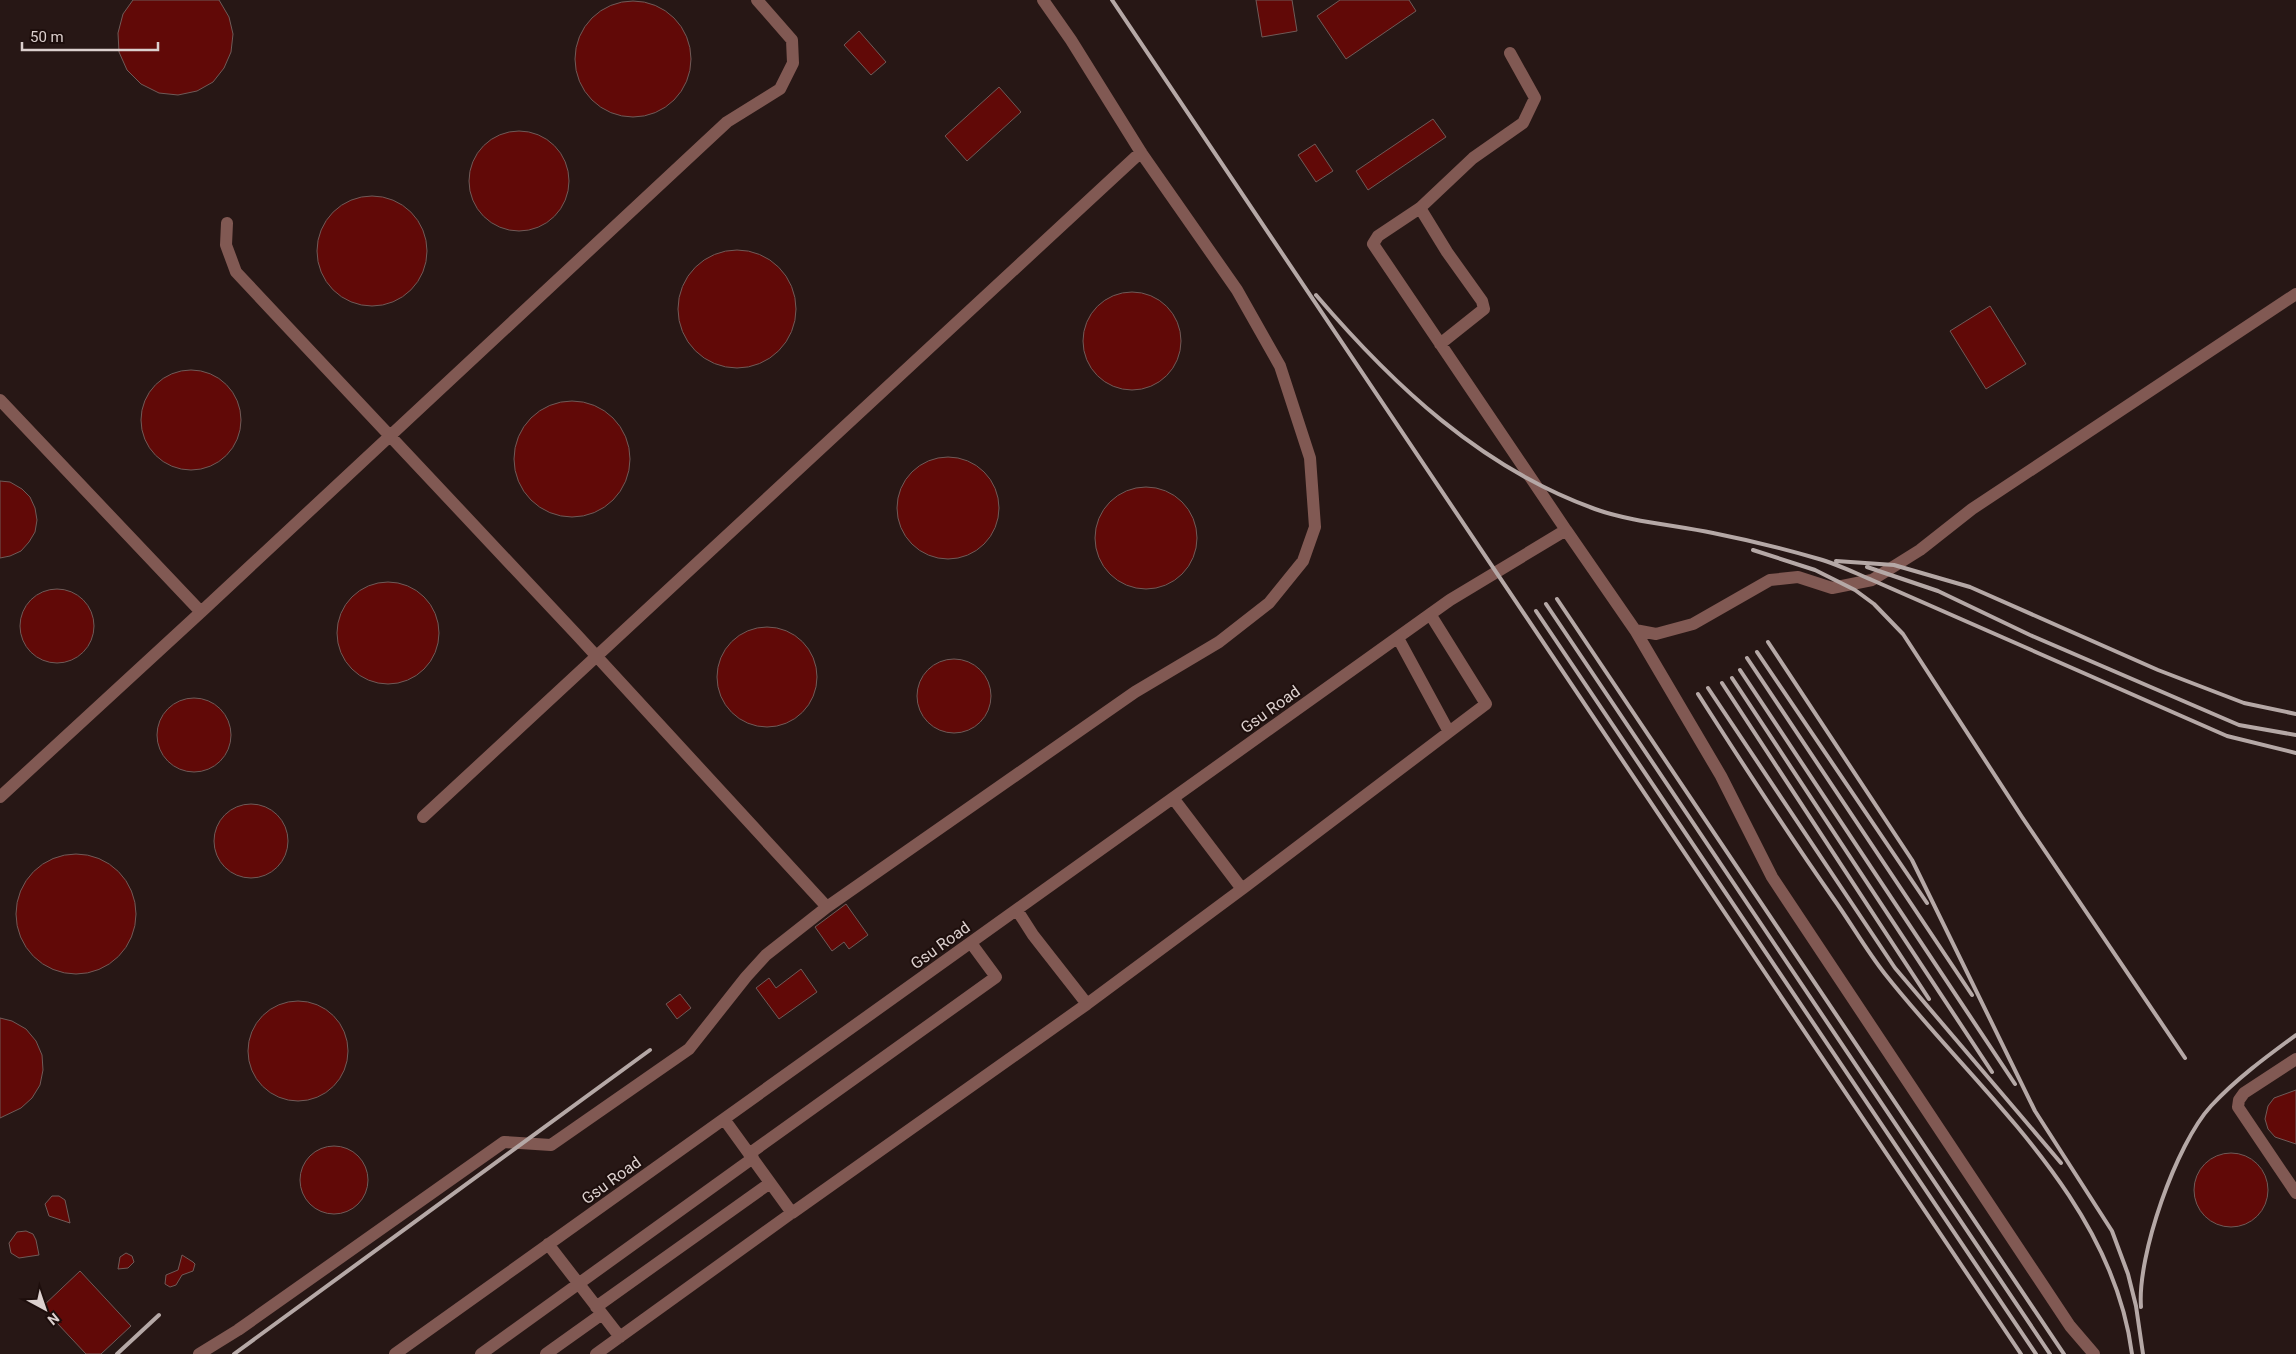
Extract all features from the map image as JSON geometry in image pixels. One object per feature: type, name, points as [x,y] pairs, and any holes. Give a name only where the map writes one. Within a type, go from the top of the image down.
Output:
[{"type":"street","points":[[0,798],[727,122],[780,89],[793,63],[792,40],[757,0]]},
{"type":"street","points":[[199,1354],[246,1324],[504,1142],[551,1146],[689,1049],[746,977],[766,955],[826,908],[1135,692],[1219,642],[1269,603],[1303,561],[1315,527],[1310,458],[1280,366],[1237,290],[1141,152],[1071,40],[1043,0]]},
{"type":"street","points":[[1510,54],[1535,98],[1523,123],[1473,158],[1420,208],[1378,236],[1373,244],[1635,630],[1721,776],[1772,877],[2070,1326],[2094,1354]]},
{"type":"street","points":[[423,816],[1141,152]]},
{"type":"street","points":[[1420,208],[1447,252],[1482,301],[1484,309],[1440,344]]},
{"type":"street","points":[[226,223],[226,245],[236,272],[596,656],[826,908]]},
{"type":"street","points":[[1635,630],[1656,634],[1693,624],[1770,580],[1798,577],[1832,588],[1872,580],[1920,550],[1972,508],[2296,294]]},
{"type":"street","points":[[0,400],[200,612]]},
{"type":"street","name":"Gsu Road","points":[[395,1354],[1430,614],[1566,530]]},
{"type":"street","points":[[596,1354],[1087,1004],[1486,704],[1430,614]]},
{"type":"street","points":[[1398,638],[1449,732]]},
{"type":"street","points":[[1173,798],[1242,889]]},
{"type":"street","points":[[1017,910],[1033,935],[1087,1004]]},
{"type":"street","points":[[480,1354],[579,1284],[996,977],[971,943]]},
{"type":"street","points":[[2296,1058],[2244,1093],[2239,1100],[2238,1107],[2296,1193]]},
{"type":"street","points":[[724,1119],[793,1212]]},
{"type":"street","points":[[546,1354],[599,1310],[770,1183]]},
{"type":"street","points":[[548,1244],[620,1337]]},
{"type":"building","points":[[133,0],[219,0],[229,17],[233,34],[231,52],[224,68],[213,82],[197,91],[178,95],[159,93],[141,84],[127,70],[119,52],[118,33],[123,14]]},
{"type":"building","points":[[1256,0],[1292,0],[1297,31],[1262,37]]},
{"type":"building","points":[[1340,0],[1409,0],[1416,11],[1346,59],[1317,16]]},
{"type":"building","points":[[633,1],[655,5],[674,18],[687,37],[691,59],[687,81],[674,100],[655,113],[633,117],[611,113],[592,100],[579,81],[575,59],[579,37],[592,18],[611,5]]},
{"type":"building","points":[[859,31],[886,62],[871,75],[844,45]]},
{"type":"building","points":[[999,87],[1021,112],[967,161],[945,136]]},
{"type":"building","points":[[1433,119],[1446,137],[1368,190],[1356,171]]},
{"type":"building","points":[[519,131],[538,135],[555,145],[565,162],[569,181],[565,200],[555,217],[538,227],[519,231],[500,227],[483,217],[473,200],[469,181],[473,162],[483,145],[500,135]]},
{"type":"building","points":[[1315,144],[1333,171],[1316,182],[1298,155]]},
{"type":"building","points":[[372,196],[393,200],[411,212],[423,230],[427,251],[423,272],[411,290],[393,302],[372,306],[351,302],[333,290],[321,272],[317,251],[321,230],[333,212],[351,200]]},
{"type":"building","points":[[737,250],[759,255],[770,260],[786,276],[791,287],[796,309],[791,331],[786,342],[770,358],[759,363],[737,368],[715,363],[704,358],[688,342],[683,331],[678,309],[683,287],[688,276],[704,260],[715,255]]},
{"type":"building","points":[[1122,292],[1142,292],[1151,295],[1167,306],[1178,322],[1181,331],[1181,351],[1178,360],[1167,376],[1151,387],[1142,390],[1122,390],[1105,382],[1091,368],[1083,351],[1083,331],[1091,314],[1105,300]]},
{"type":"building","points":[[1990,306],[2026,364],[1986,389],[1950,331]]},
{"type":"building","points":[[191,370],[210,374],[227,384],[237,401],[241,420],[237,439],[227,456],[210,466],[191,470],[172,466],[155,456],[145,439],[141,420],[145,401],[155,384],[172,374]]},
{"type":"building","points":[[572,401],[594,405],[604,410],[613,418],[621,427],[626,437],[630,459],[626,481],[621,491],[613,500],[604,508],[594,513],[572,517],[550,513],[540,508],[531,500],[523,491],[518,481],[514,459],[518,437],[523,427],[531,418],[540,410],[550,405]]},
{"type":"building","points":[[948,457],[968,461],[984,472],[995,488],[999,508],[995,528],[984,544],[968,555],[948,559],[928,555],[912,544],[901,528],[897,508],[901,488],[912,472],[928,461]]},
{"type":"building","points":[[0,481],[10,482],[22,489],[30,497],[35,508],[37,520],[35,532],[21,551],[0,558]]},
{"type":"building","points":[[1146,487],[1166,491],[1182,502],[1193,518],[1197,538],[1193,558],[1182,574],[1166,585],[1146,589],[1126,585],[1110,574],[1099,558],[1095,538],[1099,518],[1110,502],[1126,491]]},
{"type":"building","points":[[388,582],[408,586],[424,597],[435,613],[439,633],[435,653],[424,669],[408,680],[388,684],[368,680],[352,669],[341,653],[337,633],[341,613],[352,597],[368,586]]},
{"type":"building","points":[[57,589],[78,595],[88,605],[94,626],[88,647],[78,657],[57,663],[36,657],[26,647],[20,626],[26,605],[36,595]]},
{"type":"building","points":[[767,627],[777,628],[795,635],[809,649],[816,667],[816,687],[809,705],[795,719],[777,726],[767,727],[757,726],[739,719],[725,705],[718,687],[717,677],[718,667],[725,649],[739,635],[757,628]]},
{"type":"building","points":[[947,659],[961,659],[975,665],[985,675],[991,689],[991,703],[985,717],[975,727],[961,733],[947,733],[933,727],[923,717],[917,703],[917,689],[923,675],[933,665]]},
{"type":"building","points":[[187,698],[201,698],[215,704],[225,714],[231,728],[231,742],[225,756],[215,766],[201,772],[187,772],[173,766],[163,756],[157,742],[157,728],[163,714],[173,704]]},
{"type":"building","points":[[251,804],[272,810],[282,820],[288,841],[282,862],[272,872],[251,878],[230,872],[220,862],[214,841],[220,820],[230,810]]},
{"type":"building","points":[[76,854],[88,855],[99,859],[109,864],[118,872],[126,881],[131,891],[135,902],[135,926],[131,937],[126,947],[118,956],[109,964],[99,969],[88,973],[76,974],[64,973],[53,969],[43,964],[34,956],[26,947],[21,937],[17,926],[16,914],[17,902],[21,891],[26,881],[34,872],[43,864],[53,859],[64,855]]},
{"type":"building","points":[[846,904],[868,935],[849,949],[844,942],[832,951],[815,927]]},
{"type":"building","points":[[801,969],[817,992],[779,1019],[756,988],[769,978],[776,988]]},
{"type":"building","points":[[680,994],[691,1008],[677,1019],[666,1004]]},
{"type":"building","points":[[298,1001],[317,1005],[333,1016],[344,1032],[348,1051],[344,1070],[333,1086],[317,1097],[298,1101],[279,1097],[263,1086],[252,1070],[248,1051],[252,1032],[263,1016],[279,1005]]},
{"type":"building","points":[[0,1018],[12,1021],[26,1029],[36,1041],[42,1055],[43,1070],[40,1085],[32,1098],[21,1108],[0,1118]]},
{"type":"building","points":[[2296,1090],[2296,1144],[2275,1137],[2268,1129],[2265,1119],[2268,1106],[2274,1098]]},
{"type":"building","points":[[334,1146],[347,1149],[358,1156],[365,1167],[368,1180],[365,1193],[358,1204],[347,1211],[334,1214],[321,1211],[310,1204],[303,1193],[300,1180],[303,1167],[310,1156],[321,1149]]},
{"type":"building","points":[[2231,1153],[2252,1159],[2262,1169],[2268,1190],[2262,1211],[2252,1221],[2231,1227],[2210,1221],[2200,1211],[2194,1190],[2200,1169],[2210,1159]]},
{"type":"building","points":[[52,1196],[59,1196],[65,1200],[70,1223],[49,1216],[45,1204]]},
{"type":"building","points":[[26,1231],[33,1234],[39,1255],[19,1258],[11,1253],[9,1243],[17,1232]]},
{"type":"building","points":[[126,1253],[132,1256],[134,1262],[128,1268],[118,1269],[120,1257]]},
{"type":"building","points":[[182,1255],[195,1264],[193,1271],[182,1275],[176,1285],[170,1287],[165,1284],[166,1275],[178,1270]]},
{"type":"building","points":[[80,1271],[131,1326],[101,1354],[86,1354],[42,1307]]},
{"type":"railway","points":[[1112,0],[2021,1354]]},
{"type":"railway","points":[[1316,295],[1376,361],[1442,420],[1477,447],[1514,471],[1553,492],[1609,513],[1740,539],[1832,563],[2227,736],[2296,753]]},
{"type":"railway","points":[[1753,550],[1815,570],[1855,590],[1874,604],[1903,634],[2022,817],[2185,1058]]},
{"type":"railway","points":[[1836,561],[1894,565],[1970,587],[2158,670],[2244,703],[2296,714]]},
{"type":"railway","points":[[1867,567],[1938,591],[2030,635],[2239,725],[2296,735]]},
{"type":"railway","points":[[1557,599],[2064,1354]]},
{"type":"railway","points":[[1546,604],[2050,1354]]},
{"type":"railway","points":[[1536,611],[2036,1354]]},
{"type":"railway","points":[[1768,642],[1912,860],[2035,1111],[2112,1231],[2128,1274],[2136,1306],[2143,1354]]},
{"type":"railway","points":[[1757,652],[1927,903]]},
{"type":"railway","points":[[1747,658],[1972,995]]},
{"type":"railway","points":[[1740,670],[2015,1084]]},
{"type":"railway","points":[[1732,678],[1992,1072]]},
{"type":"railway","points":[[1722,683],[1929,999]]},
{"type":"railway","points":[[1708,688],[1895,968],[2061,1163]]},
{"type":"railway","points":[[1698,694],[1781,822],[1878,965],[1921,1018],[2035,1149],[2069,1196],[2098,1245],[2119,1298],[2132,1354]]},
{"type":"railway","points":[[2141,1307],[2141,1285],[2152,1231],[2172,1173],[2198,1123],[2211,1106],[2231,1087],[2296,1035]]},
{"type":"railway","points":[[234,1354],[650,1050]]},
{"type":"railway","points":[[117,1354],[159,1315]]}]
